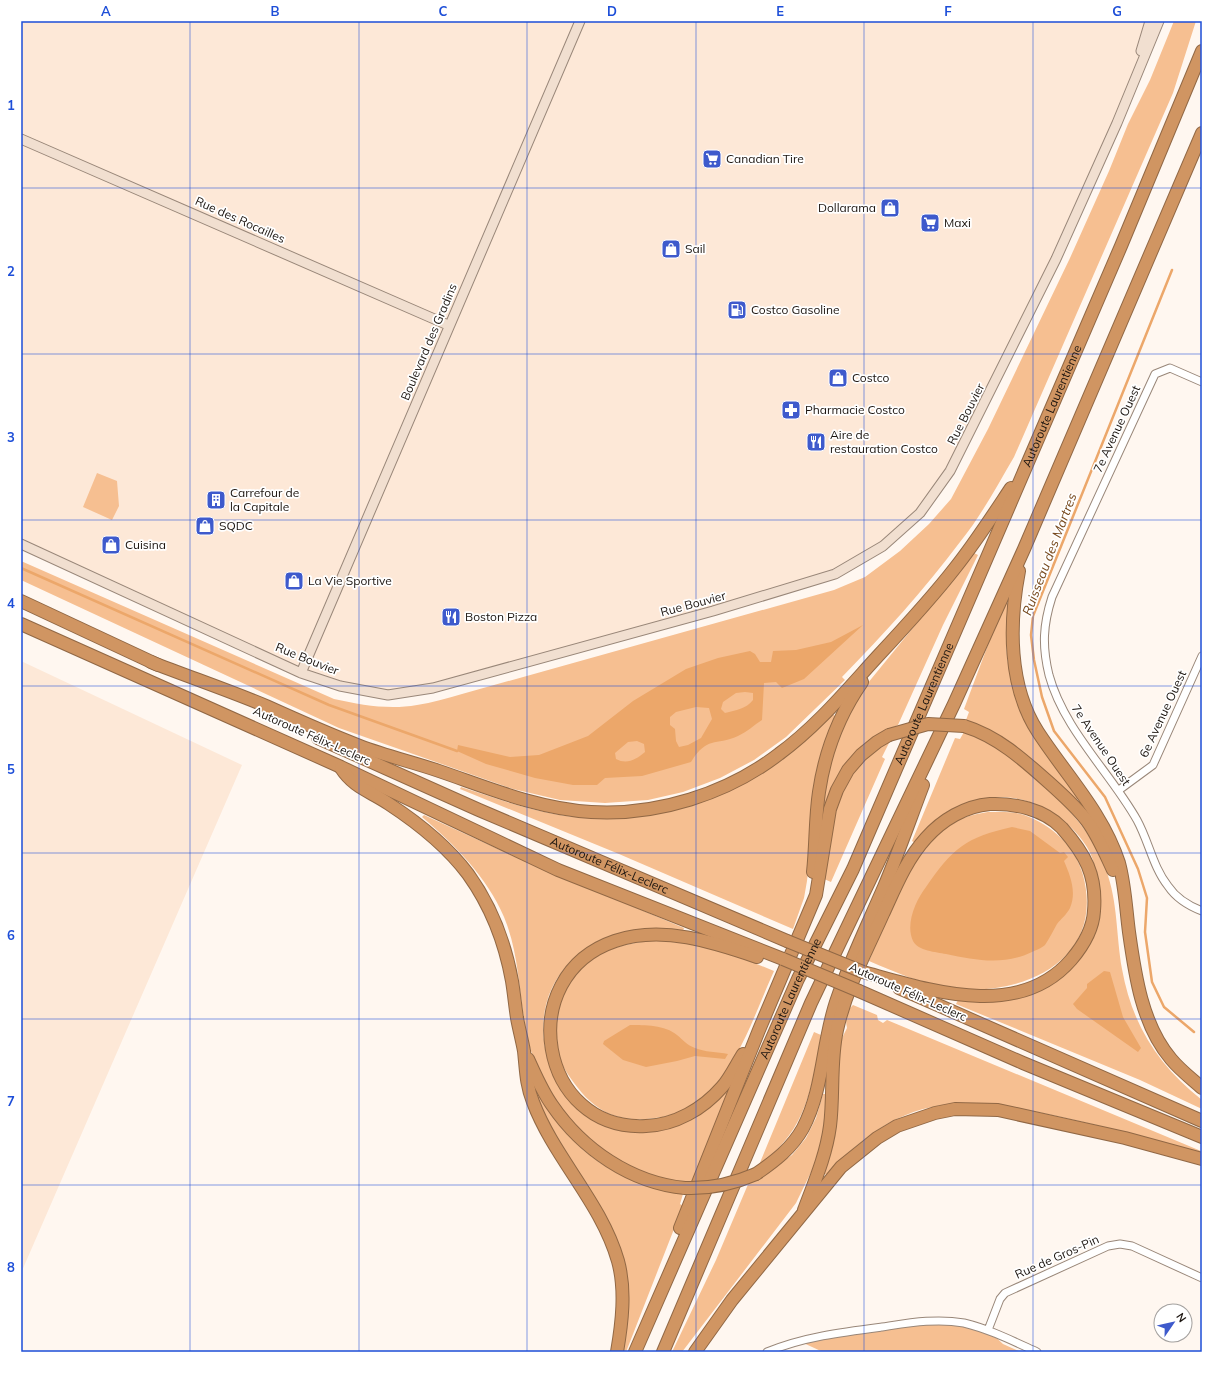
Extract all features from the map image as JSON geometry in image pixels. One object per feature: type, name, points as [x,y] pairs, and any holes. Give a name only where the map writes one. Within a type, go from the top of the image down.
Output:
[{"type":"highway","name":"Autoroute Laurentienne","points":[[635,1352],[798,979],[853,869],[1121,246],[1202,51]]},
{"type":"highway","name":"Autoroute Laurentienne","points":[[663,1352],[811,1003],[954,704],[1024,549],[1202,133]]},
{"type":"highway","points":[[151,662],[265,706],[363,748],[424,765],[520,800],[556,808],[592,812],[637,810],[669,805],[716,790],[758,769],[796,741],[838,700],[955,568],[1027,464]]},
{"type":"highway","points":[[1024,549],[1015,594],[1013,659],[1026,709],[1037,731],[1082,795],[1107,835],[1119,864],[1125,894],[1139,992],[1147,1017],[1171,1059],[1202,1088]]},
{"type":"highway","name":"Autoroute Félix-Leclerc","points":[[21,601],[220,696],[308,733],[443,794],[863,972],[1202,1121]]},
{"type":"highway","name":"Autoroute Félix-Leclerc","points":[[22,625],[340,767],[558,870],[859,991],[1023,1063],[1202,1137]]},
{"type":"highway","points":[[807,919],[815,857],[819,793],[827,753],[834,732],[846,709],[883,651]]},
{"type":"highway","points":[[524,1050],[551,1104],[565,1122],[583,1142],[609,1161],[631,1173],[670,1186],[685,1188],[722,1186],[740,1181],[756,1174],[784,1154],[796,1139],[811,1110],[821,1070],[830,1020],[837,998],[885,885],[954,704]]},
{"type":"highway","points":[[642,1333],[695,1189],[759,1030],[816,895],[830,809],[837,790],[848,770],[861,755],[889,735],[928,724],[964,726],[983,732],[1009,748],[1073,805],[1087,821],[1101,844],[1125,894]]},
{"type":"highway","points":[[340,767],[349,780],[390,804],[425,830],[457,860],[479,890],[496,922],[506,951],[524,1050],[526,1081],[540,1120],[552,1144],[595,1209],[613,1245],[618,1263],[622,1312],[617,1352]]},
{"type":"highway","points":[[804,1210],[823,1160],[828,1140],[832,1110],[836,1039],[844,1003],[869,944],[914,852],[939,825],[950,818],[961,812],[985,805],[1003,803],[1019,805],[1037,812],[1058,824],[1078,846],[1089,868],[1096,892],[1094,919],[1079,951],[1066,966],[1049,979],[1034,987],[1016,992],[985,997],[934,991],[863,972]]},
{"type":"highway","points":[[759,1030],[723,1086],[712,1098],[693,1112],[675,1121],[656,1126],[639,1127],[622,1124],[599,1117],[582,1104],[567,1088],[557,1068],[551,1049],[549,1029],[552,1009],[558,990],[568,974],[597,949],[615,941],[654,935],[680,936],[711,942],[769,961],[783,960]]},
{"type":"highway","points":[[695,1352],[732,1300],[804,1210],[841,1167],[876,1138],[897,1126],[916,1119],[955,1110],[998,1110],[1125,1138],[1202,1159]]},
{"type":"street","name":"Boulevard des Gradins","points":[[301,673],[448,326],[580,21]]},
{"type":"street","name":"Rue Bouvier","points":[[1127,96],[1150,21]]},
{"type":"street","name":"Rue Bouvier","points":[[21,544],[301,673],[340,686],[388,695],[433,688],[713,611],[835,574],[883,546],[920,513],[950,472],[1056,259],[1159,21]]},
{"type":"street","name":"Rue des Rocailles","points":[[21,138],[448,326]]},
{"type":"street","name":"7e Avenue Ouest","points":[[1202,382],[1170,368],[1155,374],[1052,597],[1044,619],[1044,646],[1049,675],[1059,702],[1071,723],[1119,790],[1138,822],[1159,874],[1166,884],[1188,905],[1202,911]]},
{"type":"street","name":"6e Avenue Ouest","points":[[1119,790],[1153,765],[1202,656]]},
{"type":"street","name":"Rue de Gros-Pin","points":[[988,1330],[1000,1299],[1005,1292],[1108,1246],[1120,1244],[1132,1246],[1202,1278]]},
{"type":"street","points":[[767,1352],[788,1343],[854,1331],[930,1320],[963,1323],[988,1330],[1037,1352]]},
{"type":"shaded area","points":[[21,21],[1150,21],[1127,97],[975,424],[920,513],[883,546],[835,574],[565,651],[388,695],[340,686],[21,544]]},
{"type":"shaded area","points":[[1174,21],[1196,21],[1173,93],[1014,457],[988,501],[968,532],[918,594],[842,677],[845,680],[786,737],[754,760],[720,778],[683,792],[648,800],[605,803],[560,800],[513,789],[339,728],[21,580],[21,561],[334,699],[365,705],[396,707],[423,704],[445,699],[834,590],[865,577],[900,551],[929,524],[951,499],[988,429],[1070,258],[1109,171],[1128,124],[1150,80]]},
{"type":"shaded area","points":[[97,473],[117,481],[119,506],[112,520],[83,507]]},
{"type":"shaded area","points":[[974,553],[978,555],[943,625],[898,725],[871,740],[850,760],[834,784],[823,813],[821,813],[822,794],[838,737],[863,689]]},
{"type":"shaded area","points":[[1004,602],[1009,604],[1006,638],[1007,658],[1015,695],[1078,799],[1075,801],[1037,765],[1011,744],[982,727],[966,720],[969,712],[964,709]]},
{"type":"shaded area","points":[[863,625],[804,679],[782,688],[776,682],[764,683],[762,720],[738,736],[707,745],[702,748],[691,762],[642,776],[605,778],[597,785],[573,785],[535,778],[486,764],[457,751],[458,745],[510,757],[539,755],[588,736],[633,701],[686,669],[718,658],[750,651],[755,654],[760,662],[771,662],[773,651],[796,650],[831,642]],"holes":[[[736,693],[753,693],[753,700],[750,703],[740,709],[725,713],[721,709],[723,702]],[[696,707],[709,708],[712,719],[701,738],[688,745],[679,747],[676,741],[675,729],[670,725],[670,717],[676,712]],[[637,741],[644,744],[645,752],[639,757],[628,761],[620,761],[616,759],[615,753],[628,742]]]},
{"type":"shaded area","points":[[21,661],[242,765],[21,1273]]},
{"type":"shaded area","points":[[831,713],[835,716],[821,754],[807,881],[804,898],[793,929],[619,854],[460,789],[461,787],[530,809],[554,814],[583,818],[642,816],[700,802],[728,792],[754,778],[792,751]]},
{"type":"shaded area","points":[[964,732],[994,746],[1029,773],[1058,799],[1078,820],[1094,844],[1110,882],[1115,906],[1122,969],[1133,1008],[1140,1026],[1149,1042],[1172,1073],[1202,1100],[1202,1109],[1140,1080],[956,1004],[958,1000],[976,1002],[1009,999],[1086,947],[1094,868],[1093,859],[1087,848],[1080,837],[1066,823],[1047,809],[1027,801],[1007,797],[987,798],[967,803],[949,813],[931,826],[915,843],[912,841],[955,738],[960,739]]},
{"type":"shaded area","points":[[890,741],[882,757],[885,759],[831,882],[824,879],[830,832],[840,791],[861,760]]},
{"type":"shaded area","points":[[988,812],[1015,813],[1034,819],[1061,838],[1074,855],[1083,875],[1087,905],[1082,930],[1070,951],[1052,968],[1029,979],[1004,987],[976,990],[949,988],[929,984],[869,961],[898,892],[918,857],[928,843],[951,823],[969,816]]},
{"type":"shaded area","points":[[424,815],[511,855],[684,928],[683,931],[653,930],[622,933],[594,944],[582,952],[570,962],[554,984],[545,1008],[543,1034],[548,1059],[558,1083],[574,1103],[595,1119],[621,1129],[638,1132],[653,1132],[667,1129],[680,1124],[704,1109],[727,1087],[731,1089],[692,1183],[665,1179],[639,1171],[614,1158],[592,1142],[572,1122],[555,1101],[541,1077],[531,1051],[524,1018],[514,950],[504,917],[489,888],[469,862],[422,817]]},
{"type":"shaded area","points":[[1012,827],[1030,831],[1060,853],[1064,852],[1068,857],[1064,861],[1072,884],[1072,902],[1069,910],[1057,924],[1045,945],[1039,949],[1010,959],[978,960],[932,952],[915,944],[910,927],[915,905],[922,892],[944,863],[962,846],[971,840]]},
{"type":"shaded area","points":[[653,940],[701,945],[735,955],[774,971],[747,1034],[731,1064],[711,1091],[692,1106],[678,1113],[663,1117],[645,1119],[626,1118],[605,1112],[590,1101],[575,1084],[559,1059],[554,1038],[554,1026],[559,1002],[564,991],[577,972],[585,964],[592,958],[617,947]]},
{"type":"shaded area","points":[[1104,971],[1110,972],[1123,1017],[1141,1048],[1138,1052],[1077,1009],[1073,1004],[1087,988],[1087,984]]},
{"type":"shaded area","points":[[853,1005],[877,1015],[878,1020],[883,1023],[887,1020],[1201,1151],[1199,1154],[1113,1129],[1025,1110],[992,1105],[962,1104],[934,1107],[907,1115],[881,1128],[854,1148],[827,1175],[823,1173],[836,1118],[840,1042],[847,1028],[847,1013]]},
{"type":"shaded area","points":[[630,1025],[661,1027],[677,1035],[687,1044],[695,1048],[728,1054],[725,1059],[695,1056],[646,1067],[623,1060],[603,1044],[604,1041]]},
{"type":"shaded area","points":[[814,1032],[821,1035],[810,1091],[804,1108],[797,1123],[787,1138],[775,1152],[759,1165]]},
{"type":"shaded area","points":[[539,1094],[559,1125],[585,1151],[600,1162],[631,1180],[665,1191],[683,1194],[680,1204],[683,1206],[626,1352],[621,1352],[625,1280],[535,1095]]},
{"type":"shaded area","points":[[823,1094],[828,1094],[822,1142],[815,1164],[796,1203],[682,1352],[672,1352],[716,1260],[749,1182],[768,1172],[792,1155],[806,1138],[816,1118]]},
{"type":"shaded area","points":[[930,1320],[988,1330],[1003,1344],[1021,1352],[823,1352],[799,1341]]},
{"type":"waterway","name":"Ruisseau des Martres","points":[[1172,270],[1033,616],[1031,635],[1034,660],[1042,697],[1054,731],[1105,797],[1138,869],[1147,898],[1145,932],[1152,982],[1164,1007],[1194,1032]]},
{"type":"waterway","points":[[21,568],[329,705],[457,751]]},
{"type":"place","name":"Canadian Tire","points":[[712,159]]},
{"type":"place","name":"Dollarama","points":[[890,208]]},
{"type":"place","name":"Maxi","points":[[930,223]]},
{"type":"place","name":"Sail","points":[[671,249]]},
{"type":"place","name":"Costco Gasoline","points":[[737,310]]},
{"type":"place","name":"Costco","points":[[838,378]]},
{"type":"place","name":"Pharmacie Costco","points":[[791,410]]},
{"type":"place","name":"Aire de restauration Costco","points":[[816,442]]},
{"type":"place","name":"Carrefour de la Capitale","points":[[216,500]]},
{"type":"place","name":"SQDC","points":[[205,526]]},
{"type":"place","name":"Cuisina","points":[[111,545]]},
{"type":"place","name":"La Vie Sportive","points":[[294,581]]},
{"type":"place","name":"Boston Pizza","points":[[451,617]]}]
